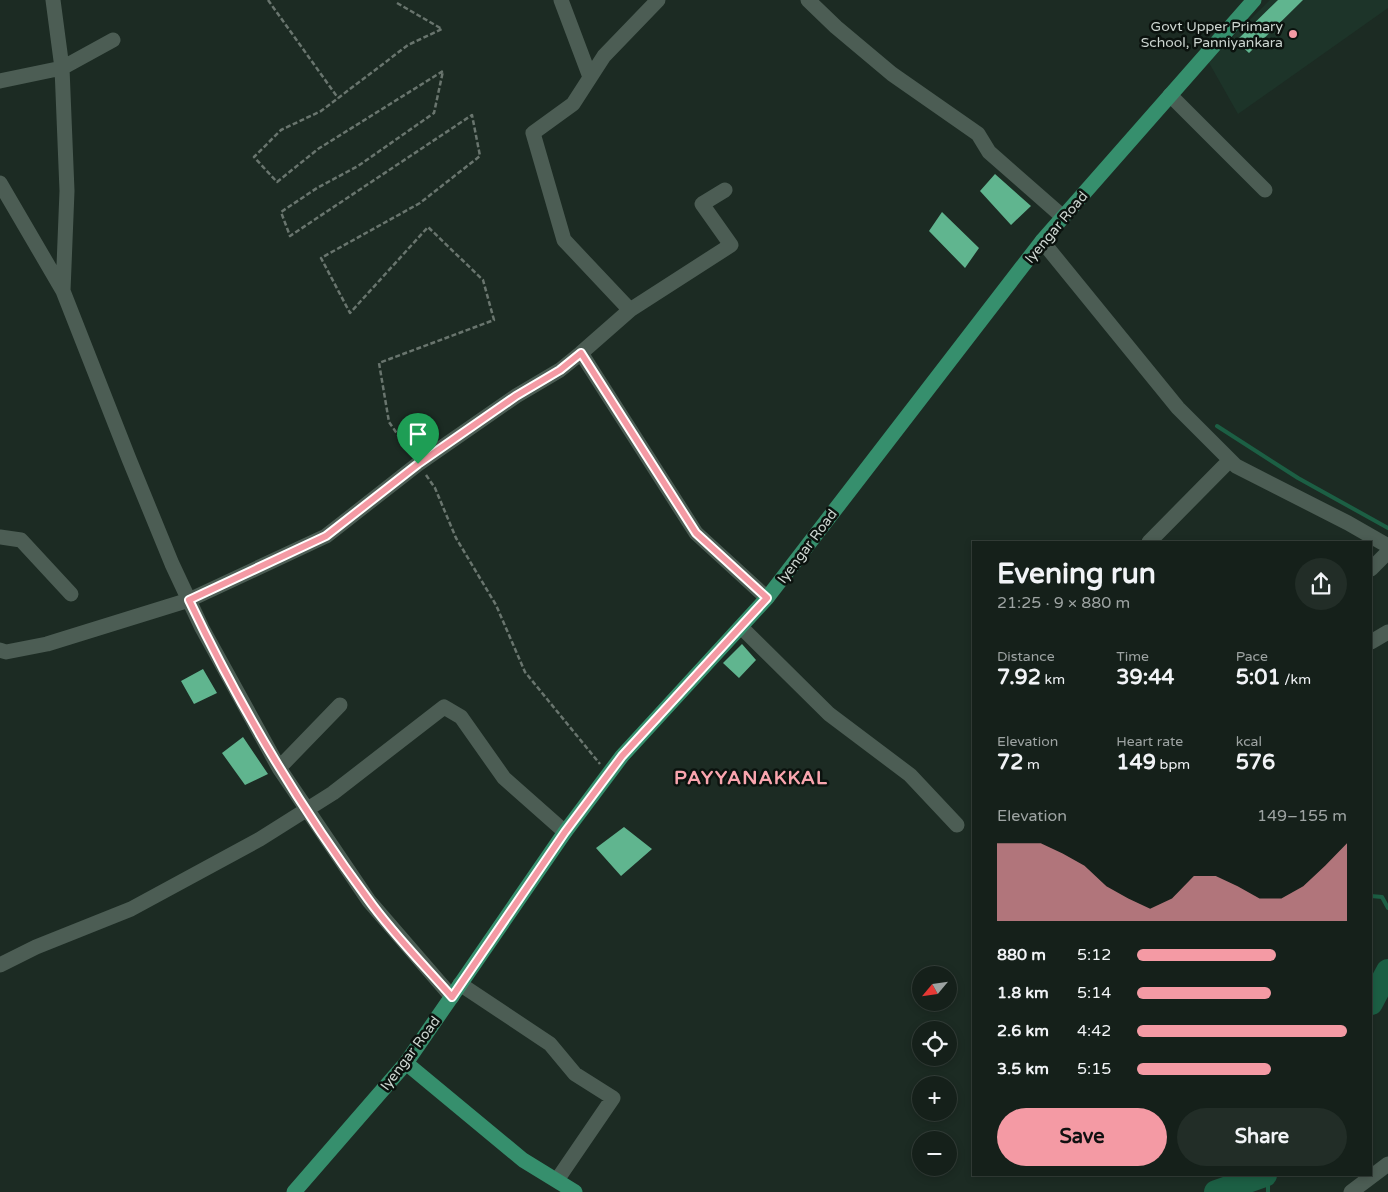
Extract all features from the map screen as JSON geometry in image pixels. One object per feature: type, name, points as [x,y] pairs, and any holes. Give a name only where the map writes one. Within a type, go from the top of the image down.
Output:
[{"type":"main road","name":"Iyengar Road","points":[[294,1192],[406,1063],[565,832],[622,756],[767,598],[1042,241],[1254,0]]},
{"type":"main road","points":[[406,1063],[523,1160],[575,1192]]},
{"type":"street","points":[[53,0],[62,68],[67,191],[63,292]]},
{"type":"street","points":[[561,0],[590,77]]},
{"type":"street","points":[[630,310],[564,240],[533,133],[573,104],[604,56],[658,0]]},
{"type":"street","points":[[808,0],[836,27],[892,74],[978,134],[989,152],[1063,217]]},
{"type":"street","points":[[0,81],[62,68],[113,40]]},
{"type":"street","points":[[1170,95],[1265,190]]},
{"type":"street","points":[[0,183],[63,292],[147,503],[189,600],[279,768],[369,901],[452,997]]},
{"type":"street","points":[[0,650],[6,652],[47,644],[189,600],[326,536],[418,464],[516,396],[560,370],[630,310],[731,245],[702,204],[725,190]]},
{"type":"street","points":[[1042,241],[1178,408],[1236,466],[1348,523],[1388,546]]},
{"type":"street","points":[[581,353],[696,533],[767,598]]},
{"type":"street","points":[[1150,541],[1230,460]]},
{"type":"street","points":[[0,537],[21,540],[71,594]]},
{"type":"street","points":[[1372,568],[1388,552]]},
{"type":"street","points":[[741,627],[829,714],[910,775],[957,825]]},
{"type":"street","points":[[1372,641],[1388,632]]},
{"type":"street","points":[[279,768],[340,705]]},
{"type":"street","points":[[0,965],[36,947],[131,909],[307,811],[444,707],[460,717],[504,778],[565,832]]},
{"type":"street","points":[[460,984],[550,1044],[575,1074],[613,1098],[557,1180]]},
{"type":"street","points":[[1351,1192],[1388,1164]]},
{"type":"path","points":[[268,0],[338,98]]},
{"type":"path","points":[[397,3],[442,29],[408,45],[321,111],[281,130],[254,157],[277,182],[318,149],[443,71],[434,112],[358,166],[317,188],[281,212],[290,236],[472,115],[480,156],[420,203],[321,258],[350,313],[428,227],[483,280],[494,320],[379,363],[389,422],[435,488],[456,538],[496,606],[525,672],[608,775]]},
{"type":"shaded area","name":"Govt Upper Primary School, Panniyankara","points":[[1270,0],[1388,0],[1388,8],[1238,114],[1208,61]]},
{"type":"building","points":[[1278,0],[1303,0],[1249,53],[1236,41]]},
{"type":"building","points":[[995,174],[1031,206],[1011,225],[980,191]]},
{"type":"building","points":[[942,212],[979,248],[965,268],[929,231]]},
{"type":"building","points":[[742,644],[756,660],[739,678],[723,663]]},
{"type":"building","points":[[203,669],[217,693],[194,704],[181,681]]},
{"type":"building","points":[[243,737],[268,774],[245,785],[222,753]]},
{"type":"building","points":[[624,827],[652,849],[621,876],[596,848]]},
{"type":"waterway","points":[[1217,426],[1298,478],[1388,528]]},
{"type":"waterway","points":[[1372,896],[1382,897],[1388,908]]},
{"type":"waterway","points":[[1372,1001],[1388,971]]},
{"type":"waterway","points":[[1216,1192],[1262,1176]]},
{"type":"waterway","points":[[1268,1176],[1268,1192]]},
{"type":"place","name":"Govt Upper Primary School, Panniyankara","points":[[1293,34]]},
{"type":"district","name":"PAYYANAKKAL","points":[[751,777]]},
{"type":"route","points":[[581,353],[651,466],[696,533],[767,598],[622,756],[565,832],[452,997],[369,901],[307,811],[279,768],[202,628],[189,600],[326,536],[418,464],[516,396],[560,370],[581,353]]}]
